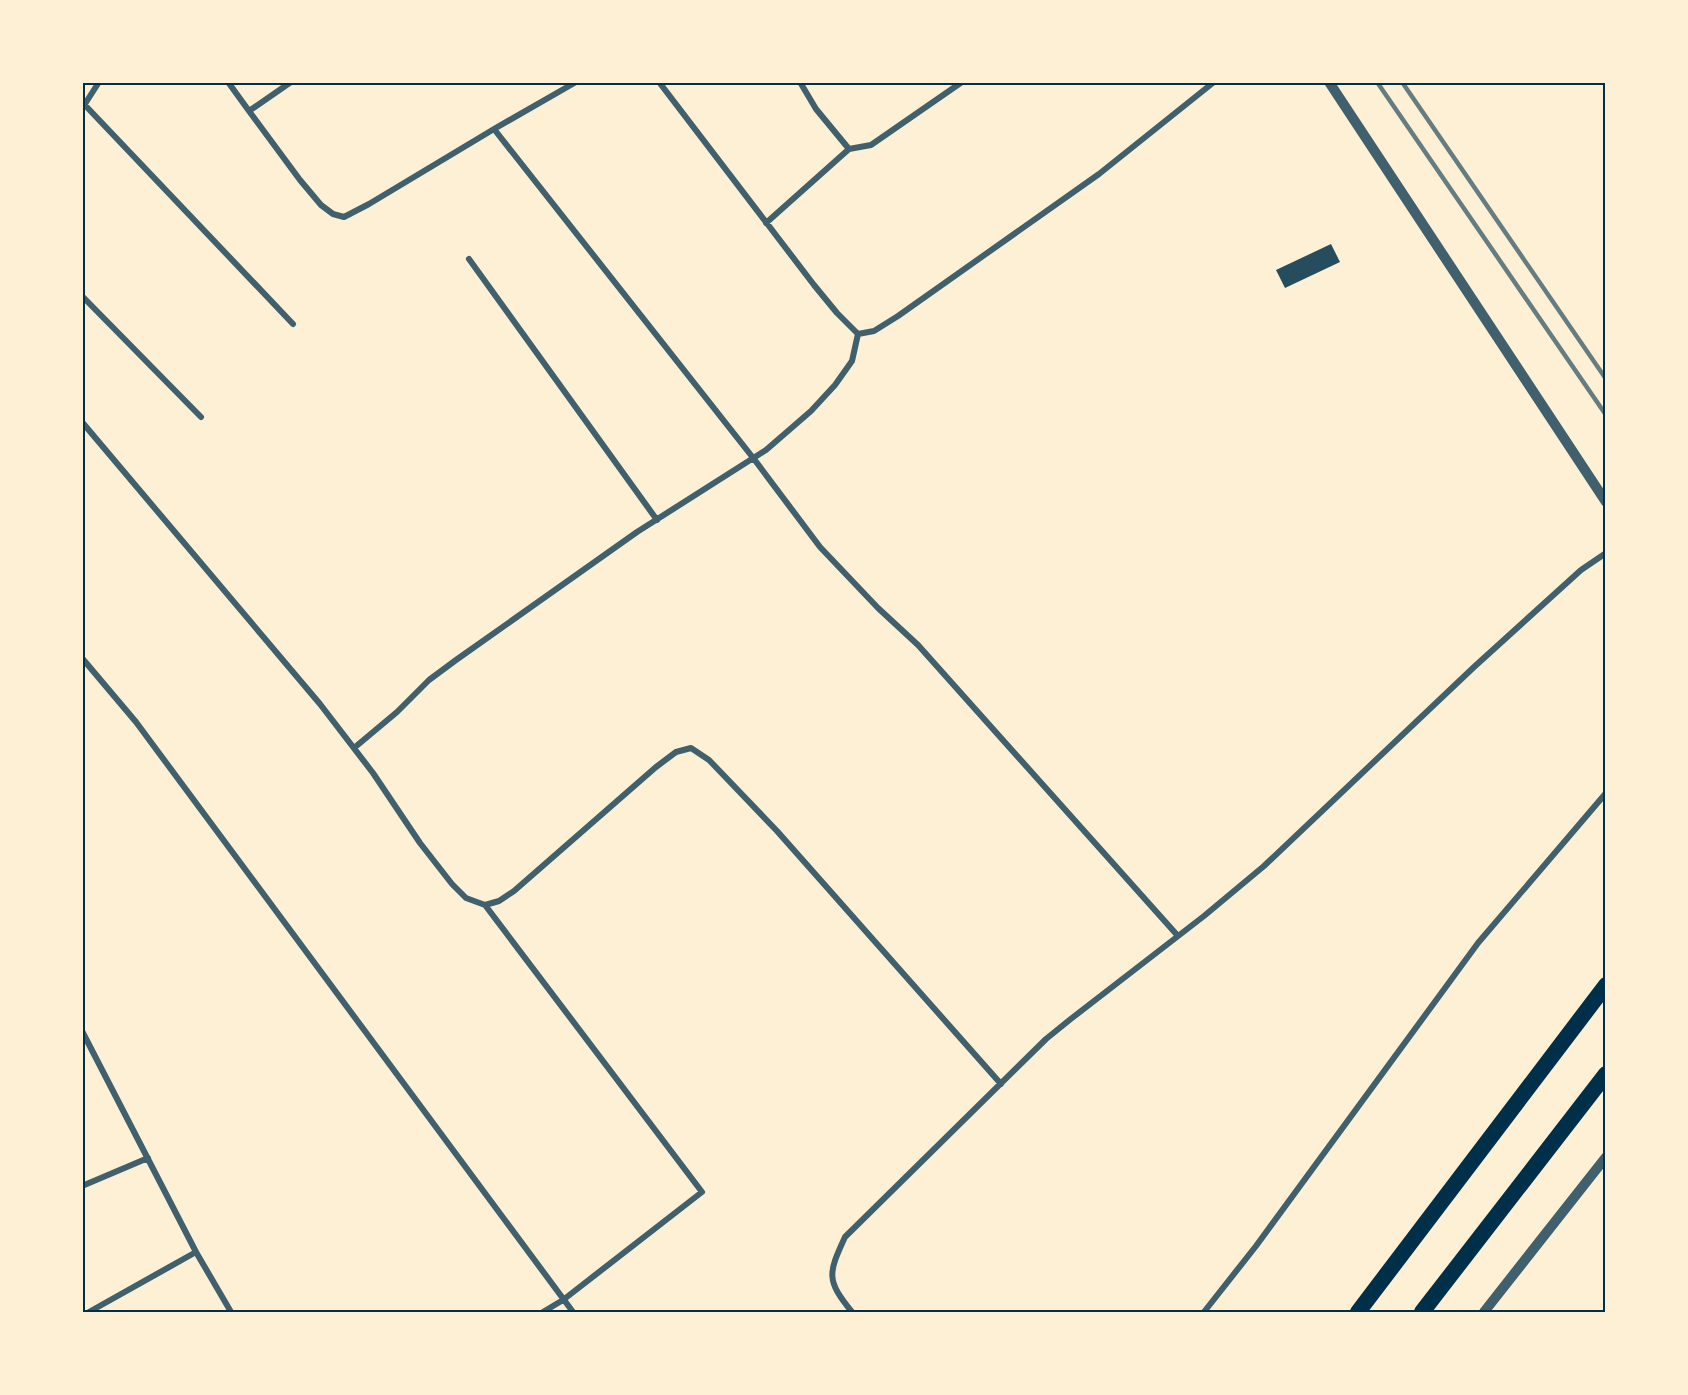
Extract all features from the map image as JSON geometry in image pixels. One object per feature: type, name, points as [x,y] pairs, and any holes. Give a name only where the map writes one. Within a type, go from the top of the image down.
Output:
[{"type":"highway","points":[[1358,1312],[1605,985]]},
{"type":"highway","points":[[1422,1312],[1605,1074]]},
{"type":"street","points":[[99,82],[83,105],[293,324]]},
{"type":"street","points":[[228,82],[321,205],[333,214],[344,217],[576,82]]},
{"type":"street","points":[[249,111],[291,82]]},
{"type":"street","points":[[659,82],[837,313],[858,334]]},
{"type":"street","points":[[800,82],[816,110],[849,149]]},
{"type":"street","points":[[766,223],[849,149],[871,145],[962,82]]},
{"type":"street","points":[[858,334],[874,331],[898,316],[1099,174],[1214,82]]},
{"type":"street","points":[[1329,82],[1605,502]]},
{"type":"street","points":[[494,129],[754,459],[820,547],[878,608],[918,645],[1178,936]]},
{"type":"street","points":[[469,259],[657,520]]},
{"type":"street","points":[[82,297],[201,417]]},
{"type":"street","points":[[354,748],[447,666],[657,520],[754,459],[798,423],[835,385],[852,361],[858,334]]},
{"type":"street","points":[[82,422],[320,704],[373,772],[420,843],[452,884],[466,898],[485,905],[702,1192],[563,1300],[543,1312]]},
{"type":"street","points":[[852,1312],[835,1292],[831,1272],[845,1237],[1046,1039],[1264,866],[1499,644],[1581,570],[1605,553]]},
{"type":"street","points":[[82,658],[136,722],[573,1312]]},
{"type":"street","points":[[485,905],[499,901],[514,891],[669,757],[676,752],[691,748],[709,760],[777,831],[1002,1084]]},
{"type":"street","points":[[1204,1312],[1263,1238],[1478,944],[1605,793]]},
{"type":"street","points":[[82,1031],[196,1252],[231,1312]]},
{"type":"street","points":[[1484,1312],[1605,1157]]},
{"type":"street","points":[[82,1186],[148,1158]]},
{"type":"street","points":[[89,1312],[196,1252]]},
{"type":"building","points":[[1331,244],[1340,262],[1285,288],[1276,270]]},
{"type":"railway","points":[[1377,82],[1606,415]]},
{"type":"railway","points":[[1402,82],[1606,379]]}]
